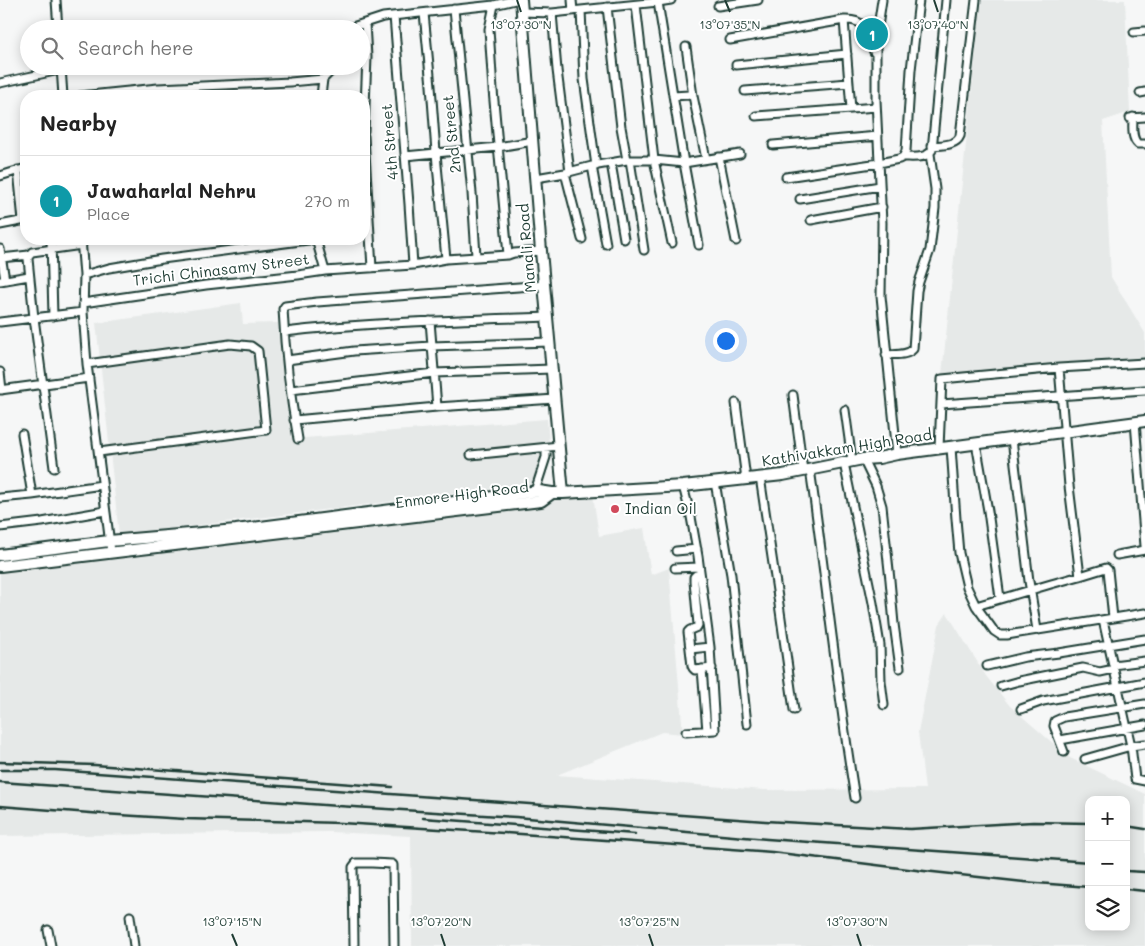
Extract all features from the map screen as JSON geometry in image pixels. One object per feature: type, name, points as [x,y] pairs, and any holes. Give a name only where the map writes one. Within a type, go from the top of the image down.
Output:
[{"type":"main road","name":"Manali Road","points":[[521,0],[563,493]]},
{"type":"main road","name":"Kathivakkam High Road","points":[[552,494],[683,486],[783,475],[897,454],[1140,422]]},
{"type":"main road","name":"Enmore High Road","points":[[0,555],[110,541],[236,530],[535,491],[552,494]]},
{"type":"main road","name":"Enmore High Road","points":[[0,566],[541,501],[552,494]]},
{"type":"street","points":[[56,0],[57,20]]},
{"type":"street","points":[[370,21],[383,17],[494,5],[515,0]]},
{"type":"street","points":[[572,0],[577,10],[594,166],[606,244]]},
{"type":"street","points":[[522,12],[577,10],[670,0]]},
{"type":"street","points":[[718,6],[758,0]]},
{"type":"street","points":[[882,0],[876,40],[876,107],[882,207],[881,296],[897,454]]},
{"type":"street","points":[[903,157],[906,151],[911,70],[919,0]]},
{"type":"street","points":[[886,355],[907,353],[913,349],[917,291],[930,250],[936,208],[930,154],[932,150],[946,0]]},
{"type":"street","points":[[932,146],[954,142],[960,136],[976,0]]},
{"type":"street","points":[[658,2],[699,245]]},
{"type":"street","points":[[494,5],[490,29],[493,90],[508,255]]},
{"type":"street","points":[[636,5],[654,160],[672,243]]},
{"type":"street","points":[[607,7],[621,127],[629,160],[644,250]]},
{"type":"street","name":"2nd Street","points":[[454,9],[472,193],[476,256]]},
{"type":"street","points":[[424,12],[446,259]]},
{"type":"street","points":[[552,12],[567,173],[582,240]]},
{"type":"street","name":"4th Street","points":[[394,16],[413,265]]},
{"type":"street","points":[[730,40],[855,19],[866,29],[876,57]]},
{"type":"street","points":[[844,20],[851,109]]},
{"type":"street","points":[[1134,32],[1145,31]]},
{"type":"street","points":[[686,47],[693,96],[706,159]]},
{"type":"street","points":[[736,65],[847,54]]},
{"type":"street","points":[[0,83],[33,75]]},
{"type":"street","points":[[62,75],[63,90]]},
{"type":"street","points":[[322,90],[323,79],[327,75]]},
{"type":"street","points":[[366,90],[367,75]]},
{"type":"street","points":[[138,90],[323,79]]},
{"type":"street","points":[[745,91],[849,83]]},
{"type":"street","points":[[673,96],[693,96]]},
{"type":"street","points":[[756,116],[876,107]]},
{"type":"street","points":[[1145,116],[1131,118],[1135,141],[1138,144],[1145,144]]},
{"type":"street","points":[[773,145],[878,136]]},
{"type":"street","points":[[405,156],[498,147],[533,141]]},
{"type":"street","points":[[536,178],[629,160],[684,163],[740,154]]},
{"type":"street","points":[[786,177],[930,154]]},
{"type":"street","points":[[719,157],[736,241]]},
{"type":"street","points":[[611,163],[624,239]]},
{"type":"street","points":[[0,176],[18,170],[20,187]]},
{"type":"street","points":[[800,199],[880,186]]},
{"type":"street","points":[[811,220],[882,207]]},
{"type":"street","points":[[0,224],[20,221]]},
{"type":"street","points":[[370,235],[372,268]]},
{"type":"street","points":[[52,245],[53,316]]},
{"type":"street","points":[[1,258],[29,255],[32,252],[69,245]]},
{"type":"street","points":[[81,245],[87,364],[111,552]]},
{"type":"street","points":[[84,275],[109,268],[162,259],[270,245]]},
{"type":"street","points":[[318,245],[325,271]]},
{"type":"street","points":[[0,249],[2,280],[30,276]]},
{"type":"street","name":"Trichi Chinasamy Street","points":[[83,303],[206,285],[325,271],[413,265],[446,259],[541,251]]},
{"type":"street","points":[[29,255],[34,318],[54,468]]},
{"type":"street","points":[[298,439],[294,420],[284,332],[283,310],[285,306],[545,285]]},
{"type":"street","points":[[0,322],[83,312]]},
{"type":"street","points":[[284,332],[338,326],[548,317]]},
{"type":"street","points":[[430,321],[436,407]]},
{"type":"street","points":[[287,360],[354,351],[550,342]]},
{"type":"street","points":[[87,364],[230,344],[251,346],[258,351],[266,430],[99,452]]},
{"type":"street","points":[[939,448],[942,379],[1059,368],[1145,363]]},
{"type":"street","points":[[1059,368],[1069,486],[1080,576]]},
{"type":"street","points":[[291,390],[434,373],[552,369]]},
{"type":"street","points":[[0,372],[1,390],[89,378]]},
{"type":"street","points":[[941,404],[1145,390]]},
{"type":"street","points":[[794,394],[806,470],[821,540],[845,739],[855,798]]},
{"type":"street","points":[[294,420],[436,407],[555,399]]},
{"type":"street","points":[[736,403],[746,479]]},
{"type":"street","points":[[845,410],[880,645],[884,706]]},
{"type":"street","points":[[1140,422],[1145,546]]},
{"type":"street","points":[[22,434],[32,495]]},
{"type":"street","points":[[1012,438],[1037,630]]},
{"type":"street","points":[[976,443],[1000,598]]},
{"type":"street","points":[[471,455],[559,446]]},
{"type":"street","points":[[952,447],[959,553],[967,587],[976,606],[994,631],[1000,635],[1145,613]]},
{"type":"street","points":[[535,491],[546,457],[546,448]]},
{"type":"street","points":[[853,461],[876,486],[882,506],[900,668]]},
{"type":"street","points":[[760,477],[794,710]]},
{"type":"street","points":[[715,482],[731,575],[747,724]]},
{"type":"street","points":[[0,498],[102,485]]},
{"type":"street","points":[[683,486],[697,549],[708,627],[715,730],[686,732]]},
{"type":"street","points":[[0,527],[105,511]]},
{"type":"street","points":[[676,551],[697,549]]},
{"type":"street","points":[[1118,555],[1145,550]]},
{"type":"street","points":[[675,568],[699,567]]},
{"type":"street","points":[[976,606],[1106,568],[1108,570],[1113,618]]},
{"type":"street","points":[[697,627],[694,577],[700,575]]},
{"type":"street","points":[[1102,620],[1131,746],[1135,779],[1145,781]]},
{"type":"street","points":[[708,627],[697,627],[688,632],[692,668],[695,670],[712,668]]},
{"type":"street","points":[[987,666],[1025,657],[1145,640]]},
{"type":"street","points":[[690,650],[710,647]]},
{"type":"street","points":[[1001,686],[1082,668],[1100,672],[1113,667],[1145,661]]},
{"type":"street","points":[[702,669],[707,731]]},
{"type":"street","points":[[1022,709],[1042,701],[1145,682]]},
{"type":"street","points":[[1064,752],[1054,726],[1055,721],[1064,717],[1145,704]]},
{"type":"street","points":[[1060,740],[1145,724]]},
{"type":"street","points":[[1085,759],[1145,744]]},
{"type":"street","points":[[354,946],[353,867],[356,863],[372,863],[394,865],[394,946]]},
{"type":"street","points":[[130,916],[134,946]]},
{"type":"street","points":[[48,930],[50,946]]},
{"type":"shaded area","points":[[981,0],[1125,0],[1130,112],[1103,121],[1111,277],[1145,333],[1145,360],[942,374]]},
{"type":"shaded area","points":[[241,303],[243,324],[278,323],[292,439],[547,419],[549,443],[535,484],[119,535],[96,323]]},
{"type":"shaded area","points":[[593,495],[599,536],[644,528],[651,575],[669,568],[683,734],[662,732],[557,775],[765,790],[925,789],[918,732],[939,625],[947,613],[986,676],[1010,706],[1070,758],[1145,794],[1145,946],[412,946],[411,836],[330,832],[0,836],[0,571]]},
{"type":"railway","points":[[0,762],[95,765],[392,787]]},
{"type":"railway","points":[[0,770],[55,770],[765,821],[910,829],[1033,822],[1085,823]]},
{"type":"railway","points":[[0,782],[516,817],[767,839],[1085,862]]},
{"type":"railway","points":[[0,806],[185,819],[341,823],[772,852],[924,871],[1085,887]]},
{"type":"railway","points":[[423,818],[635,834]]},
{"type":"railway","points":[[1130,827],[1145,829]]},
{"type":"railway","points":[[1130,871],[1145,872]]},
{"type":"railway","points":[[1130,889],[1145,891]]},
{"type":"place","name":"Jawaharlal Nehru","points":[[872,34]]},
{"type":"place","name":"Indian Oil","points":[[615,509]]}]
